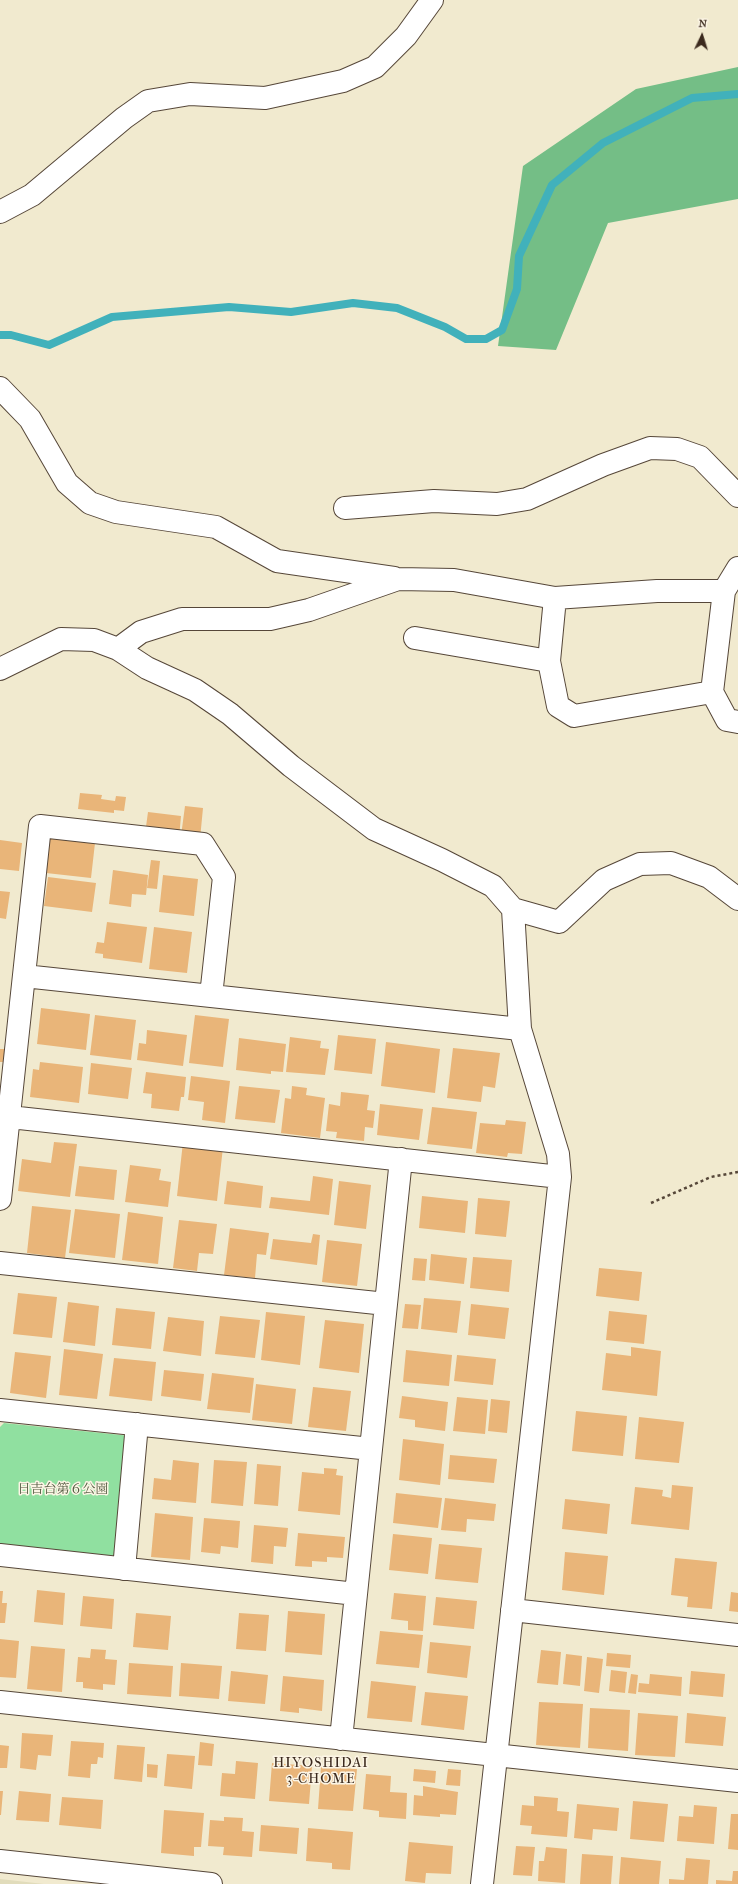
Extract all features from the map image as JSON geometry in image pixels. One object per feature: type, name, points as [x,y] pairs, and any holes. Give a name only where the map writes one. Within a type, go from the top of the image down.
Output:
[{"type":"street","points":[[0,212],[32,194],[124,118],[148,101],[190,94],[266,98],[343,81],[375,68],[406,36],[432,0]]},
{"type":"street","points":[[0,388],[30,420],[67,483],[90,503],[116,512],[216,527],[276,561],[398,579],[454,580],[555,598],[657,591],[724,591]]},
{"type":"street","points":[[345,508],[434,501],[497,504],[527,499],[603,464],[650,448],[676,450],[700,457],[738,496]]},
{"type":"street","points":[[738,568],[724,591],[712,692],[727,720],[738,722]]},
{"type":"street","points":[[118,649],[141,632],[182,619],[270,619],[309,610],[398,579]]},
{"type":"street","points":[[555,598],[549,661],[558,706],[574,716],[712,692]]},
{"type":"street","points":[[415,638],[549,661]]},
{"type":"street","points":[[0,669],[61,639],[94,640],[118,649],[147,668],[195,690],[230,714],[290,766],[374,829],[442,860],[493,886],[513,909],[559,922],[604,880],[640,864],[671,863],[709,878],[738,899]]},
{"type":"street","points":[[0,1199],[4,1116],[24,976],[40,826],[203,844],[224,877],[211,996]]},
{"type":"street","points":[[482,1884],[560,1177],[558,1154],[520,1029],[513,909]]},
{"type":"street","points":[[24,976],[520,1029]]},
{"type":"street","points":[[4,1116],[560,1177]]},
{"type":"street","points":[[341,1738],[401,1160]]},
{"type":"street","points":[[0,1263],[386,1304]]},
{"type":"street","points":[[0,1410],[371,1449]]},
{"type":"street","points":[[124,1569],[137,1424]]},
{"type":"street","points":[[0,1555],[356,1594]]},
{"type":"street","points":[[512,1610],[738,1635]]},
{"type":"street","points":[[0,1702],[738,1781]]},
{"type":"street","points":[[0,1861],[211,1884]]},
{"type":"path","points":[[651,1203],[711,1177],[738,1172]]},
{"type":"shaded area","points":[[0,1879],[44,1884],[0,1884]]},
{"type":"green space","points":[[738,67],[738,199],[608,223],[556,350],[498,346],[523,166],[636,89]]},
{"type":"green space","name":"日吉台第６公園","points":[[4,1423],[131,1436],[116,1556],[0,1545],[0,1427]]},
{"type":"building","points":[[80,793],[102,795],[101,799],[115,801],[116,796],[126,797],[124,811],[114,810],[114,813],[78,809]]},
{"type":"building","points":[[185,806],[203,808],[200,839],[181,836]]},
{"type":"building","points":[[148,812],[181,816],[179,838],[145,834]]},
{"type":"building","points":[[50,837],[95,843],[91,878],[46,873]]},
{"type":"building","points":[[0,840],[22,843],[19,871],[0,869]]},
{"type":"building","points":[[151,860],[160,861],[157,889],[147,888]]},
{"type":"building","points":[[113,870],[148,875],[146,895],[132,894],[131,907],[109,904]]},
{"type":"building","points":[[163,875],[198,879],[194,916],[159,912]]},
{"type":"building","points":[[48,877],[96,883],[92,912],[44,906]]},
{"type":"building","points":[[0,891],[10,892],[6,919],[0,918]]},
{"type":"building","points":[[107,922],[147,927],[142,963],[103,958],[103,954],[95,953],[97,942],[104,943]]},
{"type":"building","points":[[154,927],[192,932],[187,973],[149,969]]},
{"type":"building","points":[[41,1008],[90,1014],[86,1050],[37,1044]]},
{"type":"building","points":[[95,1015],[136,1020],[131,1060],[90,1055]]},
{"type":"building","points":[[195,1015],[229,1019],[223,1067],[189,1063]]},
{"type":"building","points":[[147,1030],[187,1035],[183,1066],[137,1060],[139,1043],[146,1044]]},
{"type":"building","points":[[338,1035],[376,1039],[372,1074],[334,1070]]},
{"type":"building","points":[[290,1037],[321,1041],[320,1048],[329,1049],[325,1075],[286,1072]]},
{"type":"building","points":[[239,1038],[286,1044],[283,1072],[271,1071],[271,1074],[236,1070]]},
{"type":"building","points":[[386,1042],[440,1049],[435,1093],[381,1086]]},
{"type":"building","points":[[453,1048],[500,1053],[495,1088],[483,1086],[481,1102],[447,1098]]},
{"type":"building","points":[[0,1049],[5,1049],[4,1062],[0,1062]]},
{"type":"building","points":[[40,1062],[83,1067],[79,1103],[30,1097],[33,1069],[39,1070]]},
{"type":"building","points":[[91,1063],[132,1068],[128,1099],[88,1094]]},
{"type":"building","points":[[146,1072],[186,1077],[184,1097],[181,1097],[179,1111],[151,1108],[152,1094],[143,1093]]},
{"type":"building","points":[[191,1076],[230,1081],[225,1123],[202,1120],[204,1102],[188,1100]]},
{"type":"building","points":[[239,1086],[280,1090],[275,1123],[235,1119]]},
{"type":"building","points":[[292,1086],[307,1088],[306,1095],[325,1098],[320,1138],[281,1133],[285,1098],[291,1099]]},
{"type":"building","points":[[341,1092],[369,1095],[367,1110],[375,1111],[373,1128],[365,1127],[364,1141],[336,1138],[337,1132],[326,1131],[329,1104],[340,1106]]},
{"type":"building","points":[[380,1104],[423,1109],[419,1140],[377,1135]]},
{"type":"building","points":[[432,1107],[477,1112],[472,1149],[427,1144]]},
{"type":"building","points":[[506,1120],[526,1122],[522,1154],[508,1153],[507,1157],[476,1153],[480,1123],[505,1125]]},
{"type":"building","points":[[54,1142],[77,1144],[70,1197],[18,1191],[22,1159],[51,1163]]},
{"type":"building","points":[[183,1142],[223,1147],[217,1201],[177,1196]]},
{"type":"building","points":[[130,1165],[161,1169],[159,1180],[171,1182],[168,1207],[125,1202]]},
{"type":"building","points":[[79,1166],[117,1170],[114,1200],[75,1196]]},
{"type":"building","points":[[313,1176],[333,1179],[329,1215],[269,1208],[271,1197],[310,1201]]},
{"type":"building","points":[[227,1181],[263,1186],[261,1208],[224,1204]]},
{"type":"building","points":[[339,1181],[371,1185],[366,1229],[334,1225]]},
{"type":"building","points":[[422,1196],[468,1201],[465,1233],[419,1228]]},
{"type":"building","points":[[478,1198],[510,1201],[506,1237],[475,1234]]},
{"type":"building","points":[[32,1206],[71,1210],[65,1258],[27,1253]]},
{"type":"building","points":[[75,1209],[120,1214],[115,1258],[69,1253]]},
{"type":"building","points":[[128,1212],[163,1217],[158,1264],[122,1260]]},
{"type":"building","points":[[179,1220],[217,1224],[213,1254],[199,1253],[197,1271],[173,1268]]},
{"type":"building","points":[[230,1228],[269,1233],[266,1255],[257,1254],[255,1278],[224,1275]]},
{"type":"building","points":[[313,1234],[320,1235],[317,1265],[270,1259],[273,1239],[311,1243]]},
{"type":"building","points":[[327,1240],[362,1244],[357,1286],[322,1282]]},
{"type":"building","points":[[431,1254],[467,1258],[464,1284],[429,1280]]},
{"type":"building","points":[[473,1257],[512,1260],[509,1292],[470,1288]]},
{"type":"building","points":[[414,1258],[427,1259],[425,1281],[412,1280]]},
{"type":"building","points":[[599,1268],[642,1272],[639,1301],[596,1296]]},
{"type":"building","points":[[18,1293],[57,1297],[52,1338],[13,1334]]},
{"type":"building","points":[[424,1298],[461,1301],[457,1333],[421,1329]]},
{"type":"building","points":[[68,1302],[99,1306],[95,1346],[63,1342]]},
{"type":"building","points":[[405,1304],[421,1305],[418,1329],[402,1328]]},
{"type":"building","points":[[471,1304],[509,1308],[505,1339],[468,1335]]},
{"type":"building","points":[[116,1308],[155,1312],[151,1349],[112,1345]]},
{"type":"building","points":[[609,1311],[647,1315],[644,1344],[606,1340]]},
{"type":"building","points":[[266,1312],[305,1316],[300,1365],[261,1360]]},
{"type":"building","points":[[220,1316],[260,1320],[255,1358],[215,1354]]},
{"type":"building","points":[[168,1317],[204,1321],[201,1356],[163,1351]]},
{"type":"building","points":[[325,1320],[364,1324],[359,1373],[319,1368]]},
{"type":"building","points":[[631,1347],[661,1351],[657,1396],[602,1390],[606,1353],[631,1356]]},
{"type":"building","points":[[64,1349],[103,1354],[97,1399],[59,1395]]},
{"type":"building","points":[[406,1350],[452,1355],[449,1386],[403,1382]]},
{"type":"building","points":[[15,1352],[51,1356],[46,1398],[10,1393]]},
{"type":"building","points":[[457,1355],[496,1359],[493,1385],[454,1381]]},
{"type":"building","points":[[114,1358],[156,1362],[152,1401],[109,1396]]},
{"type":"building","points":[[164,1370],[204,1374],[201,1401],[161,1396]]},
{"type":"building","points":[[212,1373],[254,1378],[250,1413],[207,1409]]},
{"type":"building","points":[[256,1384],[296,1389],[292,1424],[252,1420]]},
{"type":"building","points":[[313,1387],[351,1391],[346,1431],[308,1427]]},
{"type":"building","points":[[402,1396],[448,1402],[445,1431],[415,1427],[415,1420],[399,1418]]},
{"type":"building","points":[[457,1397],[488,1400],[485,1434],[453,1431]]},
{"type":"building","points":[[491,1399],[510,1401],[507,1433],[488,1431]]},
{"type":"building","points":[[576,1411],[627,1416],[623,1456],[572,1451]]},
{"type":"building","points":[[639,1417],[684,1422],[679,1463],[635,1459]]},
{"type":"building","points":[[403,1439],[444,1444],[440,1485],[399,1480]]},
{"type":"building","points":[[450,1455],[497,1459],[494,1483],[448,1479]]},
{"type":"building","points":[[173,1460],[199,1463],[196,1503],[152,1499],[154,1478],[171,1480]]},
{"type":"building","points":[[214,1460],[247,1462],[243,1506],[211,1503]]},
{"type":"building","points":[[257,1464],[281,1466],[278,1506],[254,1504]]},
{"type":"building","points":[[324,1468],[337,1469],[336,1475],[343,1476],[340,1515],[298,1511],[302,1472],[324,1474]]},
{"type":"building","points":[[672,1485],[693,1487],[689,1530],[631,1524],[635,1487],[663,1490],[662,1496],[671,1498]]},
{"type":"building","points":[[396,1493],[442,1498],[438,1528],[393,1523]]},
{"type":"building","points":[[445,1498],[496,1504],[494,1521],[467,1519],[466,1532],[441,1530]]},
{"type":"building","points":[[565,1499],[610,1504],[607,1534],[562,1529]]},
{"type":"building","points":[[155,1513],[193,1517],[190,1560],[151,1557]]},
{"type":"building","points":[[204,1518],[240,1521],[238,1548],[221,1546],[220,1554],[201,1552]]},
{"type":"building","points":[[254,1525],[288,1528],[286,1547],[274,1546],[273,1564],[251,1562]]},
{"type":"building","points":[[298,1533],[345,1537],[343,1558],[327,1557],[327,1562],[312,1561],[312,1567],[295,1566]]},
{"type":"building","points":[[393,1534],[432,1538],[428,1574],[389,1570]]},
{"type":"building","points":[[439,1544],[482,1548],[478,1583],[435,1579]]},
{"type":"building","points":[[565,1552],[608,1556],[604,1595],[562,1590]]},
{"type":"building","points":[[675,1558],[717,1562],[712,1609],[687,1607],[688,1597],[671,1595]]},
{"type":"building","points":[[37,1590],[65,1593],[63,1625],[34,1622]]},
{"type":"building","points":[[0,1591],[3,1591],[2,1603],[7,1603],[5,1623],[0,1623]]},
{"type":"building","points":[[731,1592],[738,1593],[738,1612],[729,1611]]},
{"type":"building","points":[[394,1593],[426,1596],[423,1631],[408,1630],[408,1621],[391,1619]]},
{"type":"building","points":[[83,1596],[114,1599],[112,1629],[80,1626]]},
{"type":"building","points":[[436,1597],[477,1601],[474,1629],[433,1625]]},
{"type":"building","points":[[288,1611],[325,1614],[322,1655],[285,1652]]},
{"type":"building","points":[[136,1613],[171,1616],[168,1650],[133,1647]]},
{"type":"building","points":[[239,1613],[269,1615],[266,1651],[236,1649]]},
{"type":"building","points":[[380,1631],[423,1635],[419,1668],[376,1664]]},
{"type":"building","points":[[0,1639],[19,1641],[16,1678],[0,1677]]},
{"type":"building","points":[[430,1642],[471,1646],[467,1678],[427,1673]]},
{"type":"building","points":[[31,1646],[65,1649],[62,1692],[27,1689]]},
{"type":"building","points":[[91,1649],[106,1650],[105,1659],[117,1660],[115,1685],[103,1684],[103,1690],[83,1688],[83,1682],[76,1682],[78,1657],[90,1658]]},
{"type":"building","points":[[541,1650],[561,1652],[558,1685],[537,1683]]},
{"type":"building","points":[[607,1653],[631,1655],[630,1668],[606,1666]]},
{"type":"building","points":[[566,1654],[582,1656],[580,1686],[563,1684]]},
{"type":"building","points":[[587,1657],[603,1659],[599,1693],[584,1691]]},
{"type":"building","points":[[129,1663],[173,1666],[171,1697],[127,1694]]},
{"type":"building","points":[[181,1663],[222,1666],[219,1699],[179,1696]]},
{"type":"building","points":[[611,1670],[627,1672],[625,1693],[609,1691]]},
{"type":"building","points":[[231,1671],[268,1675],[265,1704],[228,1701]]},
{"type":"building","points":[[691,1671],[725,1674],[723,1697],[689,1694]]},
{"type":"building","points":[[631,1674],[638,1675],[636,1694],[628,1693]]},
{"type":"building","points":[[650,1674],[682,1677],[681,1696],[638,1692],[639,1683],[649,1684]]},
{"type":"building","points":[[283,1676],[324,1680],[322,1711],[299,1708],[299,1713],[280,1711]]},
{"type":"building","points":[[371,1681],[416,1686],[412,1722],[367,1718]]},
{"type":"building","points":[[425,1692],[468,1696],[464,1730],[421,1725]]},
{"type":"building","points":[[539,1702],[583,1704],[580,1748],[536,1745]]},
{"type":"building","points":[[590,1708],[630,1710],[628,1751],[588,1748]]},
{"type":"building","points":[[638,1713],[678,1716],[675,1757],[635,1755]]},
{"type":"building","points":[[687,1713],[726,1717],[723,1746],[685,1743]]},
{"type":"building","points":[[22,1733],[53,1735],[51,1756],[38,1755],[36,1770],[20,1768]]},
{"type":"building","points":[[71,1741],[104,1743],[103,1758],[98,1757],[97,1764],[91,1764],[90,1778],[68,1776]]},
{"type":"building","points":[[200,1742],[214,1744],[212,1766],[198,1765]]},
{"type":"building","points":[[0,1745],[9,1746],[7,1768],[0,1768]]},
{"type":"building","points":[[117,1745],[145,1747],[142,1782],[114,1779]]},
{"type":"building","points":[[167,1754],[195,1756],[192,1789],[164,1786]]},
{"type":"building","points":[[236,1761],[258,1763],[255,1799],[220,1796],[222,1773],[235,1774]]},
{"type":"building","points":[[272,1763],[312,1766],[309,1804],[269,1801]]},
{"type":"building","points":[[147,1764],[158,1765],[157,1778],[147,1777]]},
{"type":"building","points":[[321,1767],[357,1769],[353,1811],[318,1809]]},
{"type":"building","points":[[414,1769],[436,1771],[435,1783],[413,1781]]},
{"type":"building","points":[[448,1769],[461,1770],[460,1786],[446,1785]]},
{"type":"building","points":[[366,1774],[391,1776],[390,1792],[407,1793],[406,1819],[379,1817],[379,1811],[363,1809]]},
{"type":"building","points":[[423,1786],[458,1792],[456,1815],[440,1814],[440,1817],[413,1815],[414,1795],[423,1796]]},
{"type":"building","points":[[0,1791],[3,1791],[1,1815],[0,1815]]},
{"type":"building","points":[[19,1791],[51,1794],[49,1822],[16,1820]]},
{"type":"building","points":[[534,1796],[558,1798],[557,1811],[569,1812],[567,1837],[531,1834],[532,1826],[520,1825],[522,1805],[534,1806]]},
{"type":"building","points":[[62,1797],[103,1800],[101,1829],[59,1825]]},
{"type":"building","points":[[633,1801],[668,1804],[664,1842],[630,1839]]},
{"type":"building","points":[[577,1804],[619,1808],[617,1831],[593,1829],[592,1840],[574,1838]]},
{"type":"building","points":[[694,1805],[717,1807],[714,1844],[677,1841],[679,1816],[693,1817]]},
{"type":"building","points":[[164,1810],[204,1813],[201,1847],[194,1847],[194,1856],[161,1853]]},
{"type":"building","points":[[731,1814],[738,1814],[738,1850],[728,1849]]},
{"type":"building","points":[[224,1817],[243,1818],[242,1831],[254,1832],[252,1857],[223,1855],[224,1847],[208,1846],[210,1820],[224,1821]]},
{"type":"building","points":[[261,1825],[299,1828],[297,1854],[259,1851]]},
{"type":"building","points":[[308,1828],[353,1832],[350,1870],[332,1869],[332,1863],[306,1861]]},
{"type":"building","points":[[409,1842],[453,1846],[451,1874],[426,1873],[425,1883],[405,1881]]},
{"type":"building","points":[[516,1846],[535,1847],[532,1876],[513,1875]]},
{"type":"building","points":[[546,1847],[567,1849],[565,1883],[538,1881],[539,1861],[544,1861]]},
{"type":"building","points":[[582,1854],[613,1856],[611,1884],[580,1884]]},
{"type":"building","points":[[621,1857],[661,1861],[659,1884],[619,1884]]},
{"type":"building","points":[[686,1858],[710,1860],[708,1884],[669,1884],[669,1879],[684,1880]]},
{"type":"building","points":[[733,1871],[738,1871],[738,1884],[716,1884],[716,1880],[732,1881]]},
{"type":"waterway","points":[[0,335],[11,335],[49,345],[112,317],[229,307],[291,312],[353,303],[397,308],[445,327],[466,339],[486,339],[502,330],[517,289],[519,256],[552,185],[603,143],[692,98],[738,94]]},
{"type":"district","name":"HIYOSHIDAI 3-CHOME","points":[[321,1772]]}]
